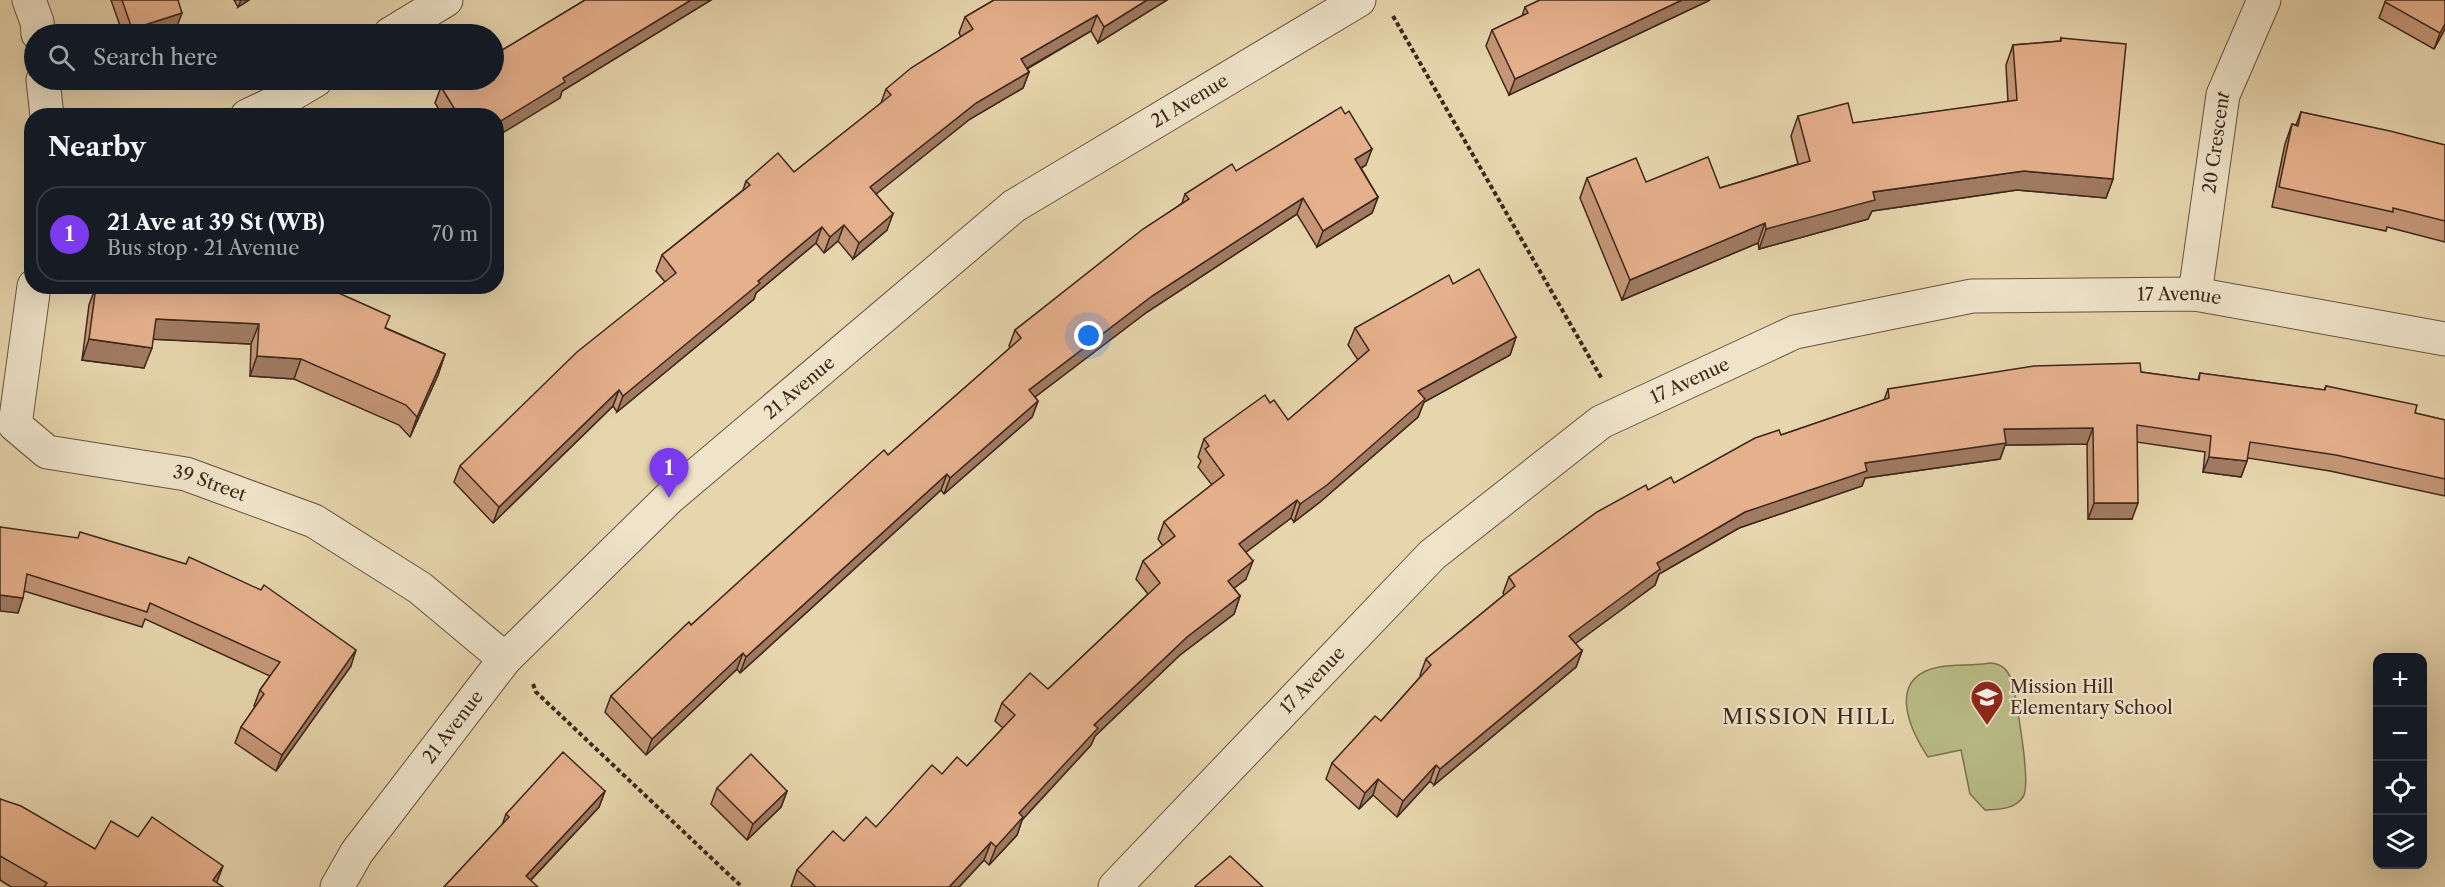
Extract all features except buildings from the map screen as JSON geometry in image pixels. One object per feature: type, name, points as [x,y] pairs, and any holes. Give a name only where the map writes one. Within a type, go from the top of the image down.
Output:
[{"type":"street","points":[[29,0],[36,24]]},
{"type":"street","points":[[406,24],[446,0]]},
{"type":"street","name":"20 Crescent","points":[[2195,294],[2223,95],[2264,0]]},
{"type":"street","name":"21 Avenue","points":[[337,887],[357,852],[512,653],[669,498],[1014,206],[1373,4]]},
{"type":"street","points":[[44,90],[46,108]]},
{"type":"street","points":[[264,108],[299,90]]},
{"type":"street","name":"39 Street","points":[[33,294],[15,425],[47,452],[186,474],[315,520],[420,588],[512,653]]},
{"type":"street","name":"17 Avenue","points":[[1115,887],[1432,555],[1601,422],[1795,332],[1972,296],[2195,294],[2445,339]]},
{"type":"path","points":[[1373,4],[1621,414]]},
{"type":"path","points":[[512,653],[536,692],[742,887]]},
{"type":"green space","points":[[1990,663],[2005,668],[2013,682],[2026,777],[2023,797],[2019,801],[2006,808],[1985,810],[1970,794],[1961,750],[1928,757],[1914,732],[1906,704],[1907,692],[1913,681],[1923,673],[1945,666]]},
{"type":"place","name":"21 Ave at 39 St (WB)","points":[[669,498]]},
{"type":"place","name":"Mission Hill Elementary School","points":[[1987,726]]},
{"type":"district","name":"MISSION HILL","points":[[1809,717]]}]
